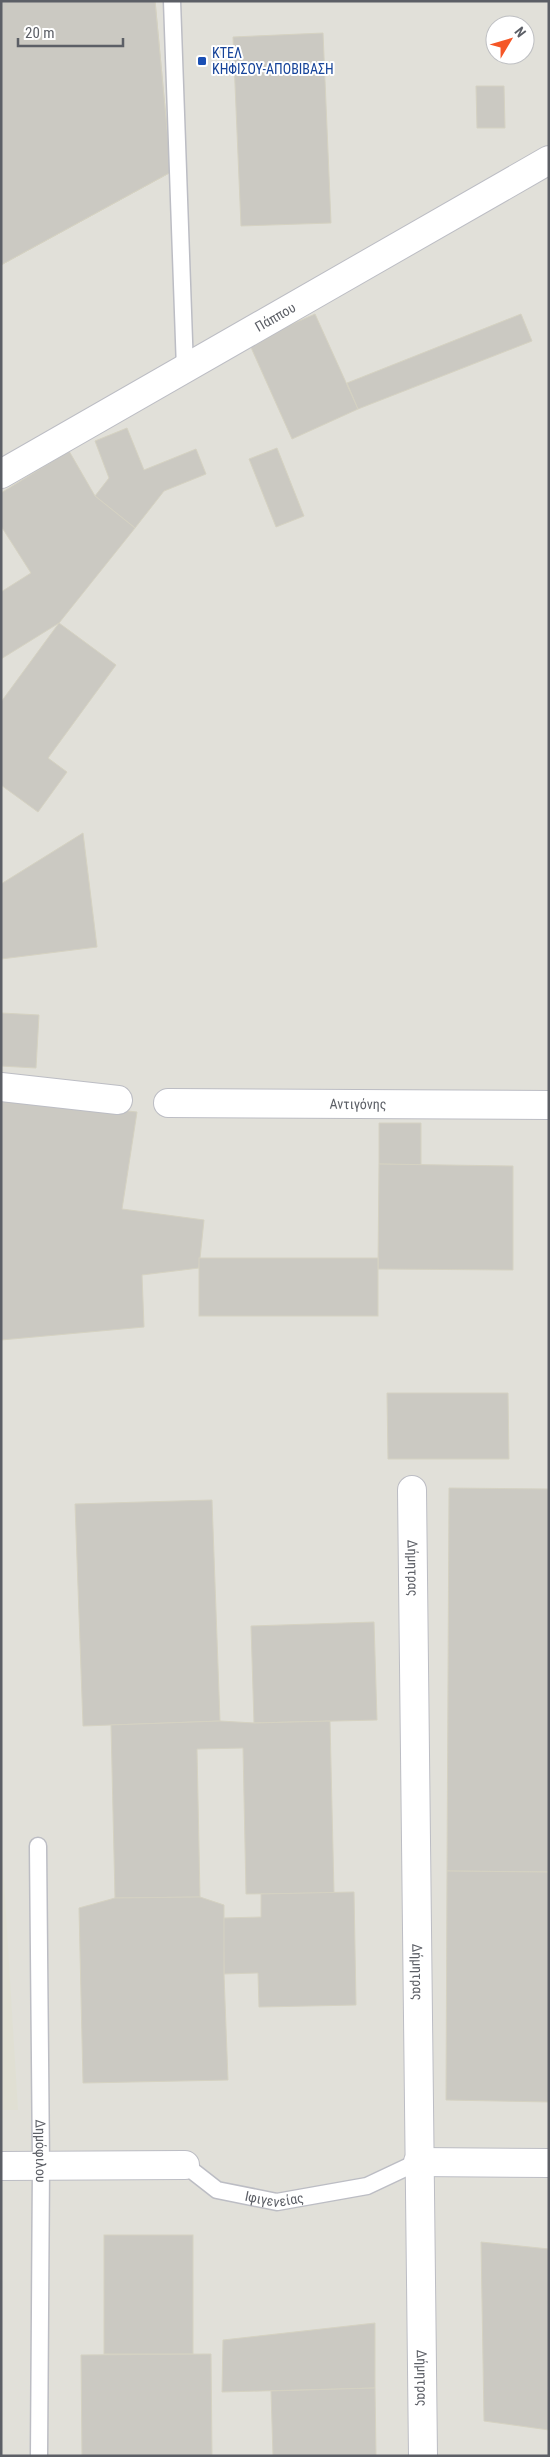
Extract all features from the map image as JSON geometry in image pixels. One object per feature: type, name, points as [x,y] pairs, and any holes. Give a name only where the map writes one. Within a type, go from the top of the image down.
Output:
[{"type":"street","name":"Πάππου","points":[[1,474],[549,160]]},
{"type":"street","points":[[1,1087],[118,1100]]},
{"type":"street","name":"Αντιγόνης","points":[[168,1103],[549,1105]]},
{"type":"street","name":"Δήμητρας","points":[[412,1490],[418,2162],[423,2456]]},
{"type":"street","name":"Ιφιγενείας","points":[[418,2162],[549,2164]]},
{"type":"street","name":"Ιφιγενείας","points":[[1,2166],[185,2165]]},
{"type":"lane","points":[[172,1],[185,369]]},
{"type":"lane","name":"Δημόφιλου","points":[[38,1846],[41,2165],[39,2456]]},
{"type":"lane","name":"Ιφιγενείας","points":[[185,2165],[217,2190],[277,2202],[366,2186],[418,2162]]},
{"type":"shaded area","points":[[1,1],[549,1],[549,2456],[1,2456]]},
{"type":"shaded area","points":[[1,1833],[18,2110],[1,2110]]},
{"type":"building","points":[[1,1],[155,1],[171,172],[1,265]]},
{"type":"building","points":[[1,1],[155,1],[171,172],[1,265]]},
{"type":"building","points":[[323,33],[331,223],[241,226],[233,37]]},
{"type":"building","points":[[476,86],[504,86],[505,128],[477,128]]},
{"type":"building","points":[[315,314],[358,409],[292,439],[249,343]]},
{"type":"building","points":[[521,314],[532,341],[358,409],[347,383]]},
{"type":"building","points":[[127,428],[144,470],[196,449],[206,474],[164,491],[135,528],[95,496],[109,478],[95,441]]},
{"type":"building","points":[[277,448],[304,516],[276,527],[249,459]]},
{"type":"building","points":[[69,451],[95,496],[135,528],[59,623],[1,659],[1,592],[31,573],[1,526],[1,493]]},
{"type":"building","points":[[59,623],[116,665],[48,758],[67,772],[38,812],[1,785],[1,702]]},
{"type":"building","points":[[83,833],[97,947],[1,959],[1,884]]},
{"type":"building","points":[[1,1013],[39,1015],[36,1068],[1,1066]]},
{"type":"building","points":[[1,1097],[137,1112],[122,1209],[204,1220],[199,1268],[142,1275],[144,1327],[1,1340]]},
{"type":"building","points":[[379,1123],[421,1123],[421,1165],[379,1164]]},
{"type":"building","points":[[379,1164],[513,1166],[513,1270],[378,1269]]},
{"type":"building","points":[[199,1258],[378,1258],[378,1316],[199,1316]]},
{"type":"building","points":[[387,1393],[508,1393],[509,1459],[388,1459]]},
{"type":"building","points":[[449,1488],[549,1489],[549,1872],[447,1871]]},
{"type":"building","points":[[212,1500],[220,1721],[83,1726],[75,1504]]},
{"type":"building","points":[[374,1622],[377,1720],[254,1723],[251,1626]]},
{"type":"building","points":[[220,1721],[254,1723],[330,1721],[334,1893],[246,1894],[243,1748],[197,1749],[200,1897],[115,1898],[111,1725]]},
{"type":"building","points":[[447,1871],[549,1872],[549,2102],[446,2100]]},
{"type":"building","points":[[354,1892],[356,2005],[259,2007],[258,1973],[224,1974],[223,1918],[261,1917],[261,1894]]},
{"type":"building","points":[[200,1897],[224,1905],[224,1974],[228,2080],[83,2083],[79,1908],[115,1898]]},
{"type":"building","points":[[104,2235],[193,2235],[193,2354],[104,2354]]},
{"type":"building","points":[[481,2242],[549,2249],[549,2430],[484,2421]]},
{"type":"building","points":[[375,2323],[375,2388],[222,2392],[223,2340]]},
{"type":"building","points":[[211,2354],[212,2456],[82,2456],[81,2355]]},
{"type":"building","points":[[375,2388],[376,2456],[273,2456],[271,2391]]},
{"type":"place","name":"ΚΤΕΛ ΚΗΦΙΣΟΥ-ΑΠΟΒΙΒΑΣΗ","points":[[202,61]]}]
